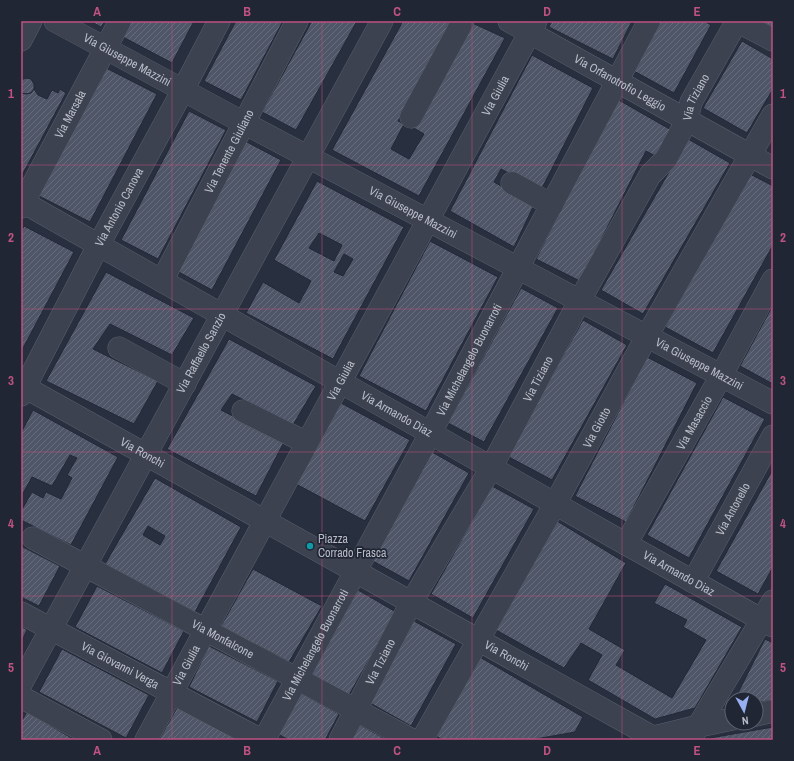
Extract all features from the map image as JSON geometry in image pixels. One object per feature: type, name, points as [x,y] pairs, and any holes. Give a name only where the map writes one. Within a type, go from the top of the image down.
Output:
[{"type":"street","points":[[21,40],[31,21]]},
{"type":"street","name":"Via Giuseppe Mazzini","points":[[55,21],[244,123],[773,403]]},
{"type":"street","name":"Via Marsala","points":[[22,204],[120,21]]},
{"type":"street","name":"Via Antonio Canova","points":[[22,389],[219,21]]},
{"type":"street","name":"Via Tenente Giuliano","points":[[162,281],[297,21]]},
{"type":"street","name":"Via Raffaello Sanzio","points":[[21,684],[382,21]]},
{"type":"street","points":[[411,117],[463,21]]},
{"type":"street","name":"Via Orfanotrofio Leggio","points":[[509,21],[533,27],[617,81],[773,168]]},
{"type":"street","name":"Via Michelangelo Buonarroti","points":[[262,740],[430,433],[517,267],[552,205],[648,21]]},
{"type":"street","points":[[737,21],[773,40]]},
{"type":"street","name":"Via Tiziano","points":[[340,740],[411,603],[491,468],[580,300],[650,175],[666,159],[688,120],[691,102],[737,21]]},
{"type":"street","name":"Via Giulia","points":[[146,740],[533,27]]},
{"type":"street","name":"Via Giotto","points":[[422,740],[555,504],[647,336],[773,115]]},
{"type":"street","points":[[512,183],[552,205]]},
{"type":"street","name":"Via Armando Diaz","points":[[22,204],[162,281],[693,582],[770,615]]},
{"type":"street","name":"Via Masaccio","points":[[626,544],[721,376],[773,280]]},
{"type":"street","points":[[119,348],[185,384]]},
{"type":"street","name":"Via Ronchi","points":[[22,389],[146,454],[265,520],[650,739]]},
{"type":"street","points":[[243,411],[307,443]]},
{"type":"street","name":"Via Antonello","points":[[693,582],[773,436]]},
{"type":"street","name":"Via Monfalcone","points":[[33,538],[412,740]]},
{"type":"street","name":"Via Giovanni Verga","points":[[21,613],[262,740]]},
{"type":"street","points":[[694,733],[770,615]]},
{"type":"street","points":[[21,697],[101,740]]},
{"type":"street","points":[[650,739],[694,733],[724,722]]},
{"type":"building","points":[[90,21],[105,21],[101,27]]},
{"type":"building","points":[[132,21],[194,21],[172,63],[123,37]]},
{"type":"building","points":[[236,21],[283,21],[241,100],[204,81]]},
{"type":"building","points":[[312,21],[357,21],[296,130],[262,112]]},
{"type":"building","points":[[403,21],[451,22],[398,121],[404,124],[391,149],[409,159],[424,134],[412,127],[468,21],[505,38],[419,196],[332,150]]},
{"type":"building","points":[[552,21],[632,21],[613,59],[549,27]]},
{"type":"building","points":[[658,21],[704,21],[711,25],[674,93],[632,70]]},
{"type":"building","points":[[760,21],[773,21],[773,28]]},
{"type":"building","points":[[742,41],[773,59],[773,89],[747,133],[703,108]]},
{"type":"building","points":[[532,55],[593,88],[541,190],[501,169],[494,182],[534,205],[514,247],[450,211]]},
{"type":"building","points":[[106,68],[157,94],[90,222],[39,196]]},
{"type":"building","points":[[26,78],[31,79],[34,84],[34,89],[31,93],[26,94],[21,93],[21,80]]},
{"type":"building","points":[[34,89],[38,95],[47,99],[52,90],[58,93],[60,89],[66,93],[21,177],[21,93],[31,93]]},
{"type":"building","points":[[617,99],[673,131],[659,158],[646,151],[580,281],[536,259]]},
{"type":"building","points":[[189,111],[226,130],[158,259],[121,240]]},
{"type":"building","points":[[688,139],[730,163],[643,314],[601,290]]},
{"type":"building","points":[[245,141],[281,160],[212,290],[175,270]]},
{"type":"building","points":[[750,174],[773,186],[773,245],[713,353],[665,327]]},
{"type":"building","points":[[317,181],[404,227],[333,359],[246,313],[263,282],[299,303],[311,281],[274,260]],"holes":[[[319,233],[342,245],[334,261],[309,248]],[[344,254],[353,259],[343,276],[334,272]]]},
{"type":"building","points":[[24,226],[74,252],[21,352],[21,232]]},
{"type":"building","points":[[430,241],[498,277],[426,411],[359,376]]},
{"type":"building","points":[[106,272],[194,318],[172,355],[110,324],[93,349],[158,381],[134,424],[46,381]]},
{"type":"building","points":[[521,288],[558,308],[484,442],[448,423]]},
{"type":"building","points":[[773,305],[773,384],[740,366]]},
{"type":"building","points":[[583,320],[627,345],[552,480],[507,456]]},
{"type":"building","points":[[229,339],[316,386],[293,425],[232,394],[221,410],[284,442],[256,496],[167,449]]},
{"type":"building","points":[[647,357],[697,383],[626,522],[575,496]]},
{"type":"building","points":[[723,397],[765,419],[689,558],[647,535]]},
{"type":"building","points":[[341,403],[410,440],[365,521],[296,484]]},
{"type":"building","points":[[33,410],[118,457],[71,545],[21,520],[21,511],[32,492],[43,498],[46,492],[61,499],[72,478],[67,475],[77,458],[70,455],[52,486],[32,477],[21,497],[21,433]]},
{"type":"building","points":[[432,452],[469,473],[409,581],[371,560]]},
{"type":"building","points":[[773,469],[773,567],[758,594],[716,571]]},
{"type":"building","points":[[155,478],[241,527],[195,612],[105,564]],"holes":[[[148,526],[165,536],[160,545],[143,535]]]},
{"type":"building","points":[[492,486],[534,509],[473,618],[431,594]]},
{"type":"building","points":[[557,521],[626,563],[589,629],[625,650],[616,665],[672,698],[706,640],[683,627],[687,620],[654,603],[665,584],[742,627],[695,708],[655,719],[588,680],[602,655],[581,643],[564,668],[496,630]]},
{"type":"building","points":[[21,546],[60,566],[39,606],[21,597]]},
{"type":"building","points":[[253,569],[322,606],[289,662],[221,626]]},
{"type":"building","points":[[97,586],[184,631],[162,673],[75,627]]},
{"type":"building","points":[[358,590],[396,612],[349,695],[311,674]]},
{"type":"building","points":[[414,621],[456,644],[411,726],[370,703]]},
{"type":"building","points":[[21,626],[27,630],[21,642]]},
{"type":"building","points":[[765,639],[773,643],[773,700],[764,702],[764,691],[739,691]]},
{"type":"building","points":[[209,646],[278,681],[257,722],[189,687]]},
{"type":"building","points":[[62,649],[149,695],[126,738],[39,692]]},
{"type":"building","points":[[478,656],[583,717],[575,732],[530,740],[443,740],[436,736]]},
{"type":"building","points":[[299,692],[339,714],[325,740],[289,740],[276,733]]},
{"type":"building","points":[[178,706],[241,740],[159,740]]},
{"type":"building","points":[[27,712],[75,740],[21,740],[21,722]]},
{"type":"building","points":[[360,725],[387,740],[351,740]]},
{"type":"building","points":[[773,727],[773,740],[711,740],[710,738],[750,731],[764,731],[764,729]]},
{"type":"place","name":"Piazza Corrado Frasca","points":[[310,546]]}]
